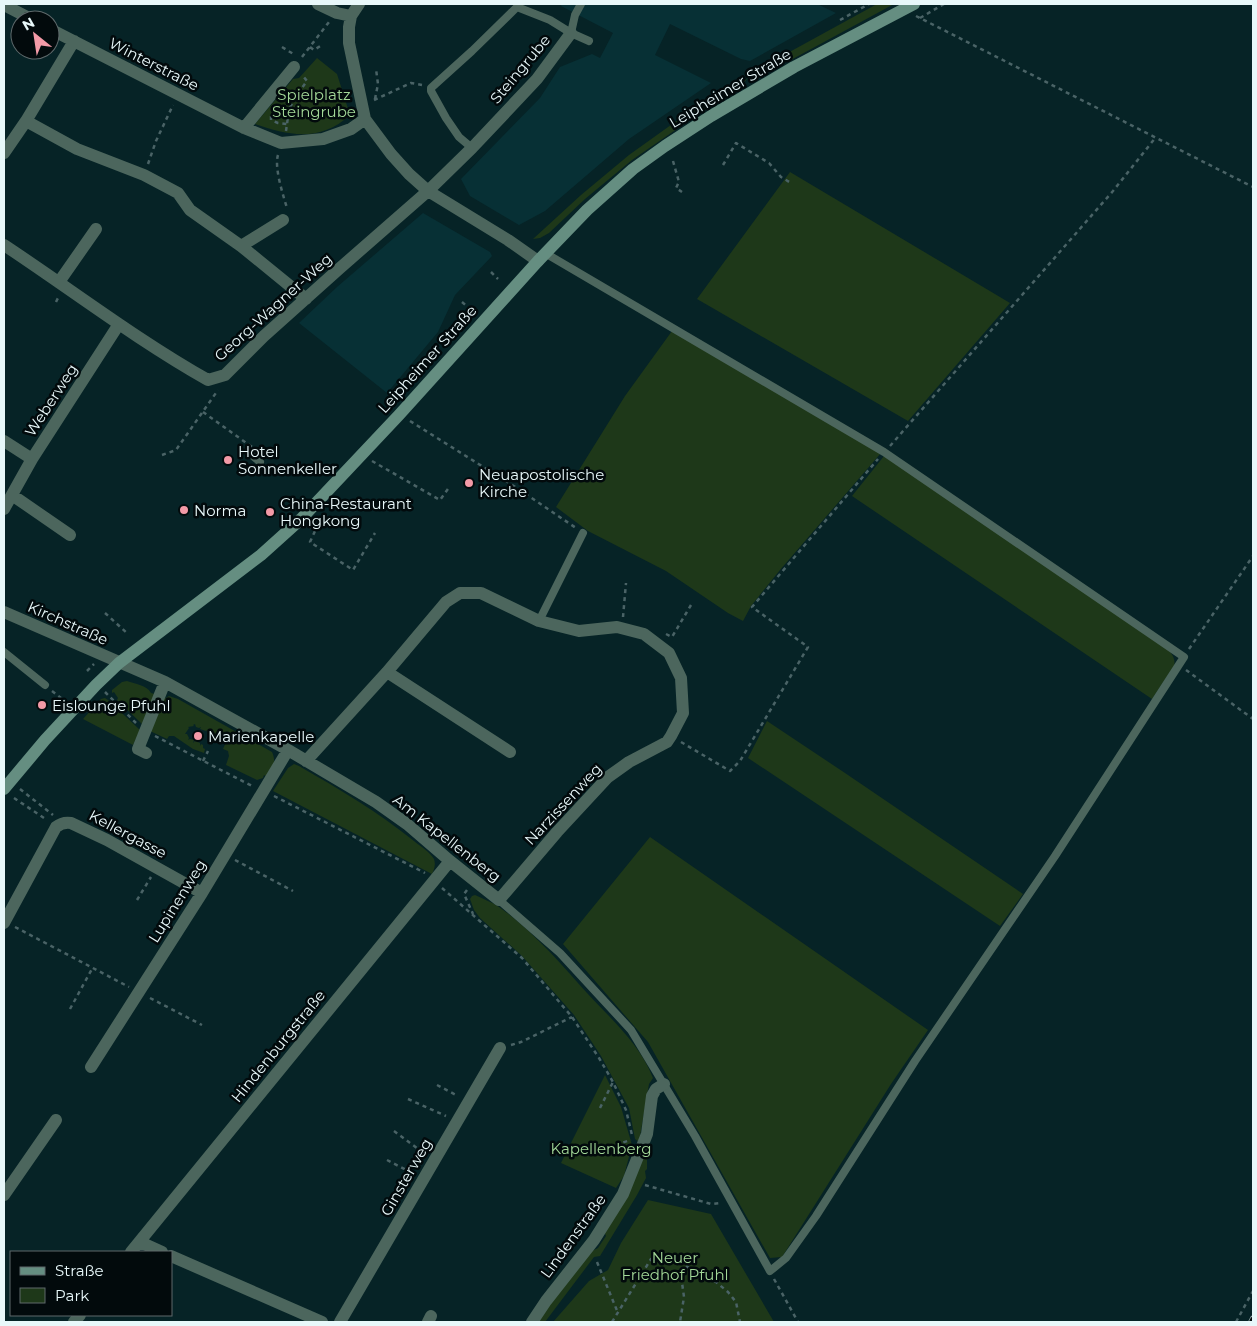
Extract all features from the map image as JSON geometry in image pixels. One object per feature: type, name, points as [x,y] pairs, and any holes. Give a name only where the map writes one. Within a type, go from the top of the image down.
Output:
[{"type":"main road","name":"Leipheimer Straße","points":[[7,785],[45,740],[96,684],[119,662],[261,555],[301,520],[399,415],[541,257],[587,210],[633,169],[711,116],[794,67],[909,7]]},
{"type":"street","points":[[318,4],[337,14],[351,16]]},
{"type":"street","points":[[359,4],[351,16],[349,43],[365,119],[391,154],[428,191],[508,240],[541,257]]},
{"type":"street","name":"Steingrube","points":[[428,191],[472,148],[537,79],[571,33]]},
{"type":"street","name":"Winterstraße","points":[[60,34],[244,128],[281,143],[323,139],[351,129],[365,119]]},
{"type":"street","points":[[4,153],[26,121],[74,41]]},
{"type":"street","points":[[244,128],[297,62]]},
{"type":"street","points":[[26,121],[76,149],[144,175],[178,193],[190,210],[241,246],[306,299]]},
{"type":"street","name":"Georg-Wagner-Weg","points":[[4,245],[177,363],[208,380],[225,375],[264,336],[428,191]]},
{"type":"street","points":[[241,246],[283,220]]},
{"type":"street","points":[[59,282],[96,229]]},
{"type":"street","name":"Weberweg","points":[[4,509],[32,459],[119,324]]},
{"type":"street","points":[[4,441],[32,459]]},
{"type":"street","points":[[12,495],[70,535]]},
{"type":"street","name":"Narzissenweg","points":[[306,761],[387,672],[446,602],[460,593],[480,593],[539,621],[579,631],[617,628],[644,634],[669,653],[681,678],[683,713],[671,736],[667,742],[630,762],[608,777],[557,832],[499,900]]},
{"type":"street","name":"Kirchstraße","points":[[4,612],[119,662]]},
{"type":"street","name":"Am Kapellenberg","points":[[119,662],[165,682],[288,750],[376,802],[407,824],[499,900]]},
{"type":"street","points":[[387,672],[510,752]]},
{"type":"street","points":[[146,753],[138,749],[165,682]]},
{"type":"street","name":"Lupinenweg","points":[[91,1068],[202,893],[288,750]]},
{"type":"street","name":"Kellergasse","points":[[58,825],[71,823],[106,840],[202,893]]},
{"type":"street","points":[[4,922],[58,825]]},
{"type":"street","name":"Hindenburgstraße","points":[[136,1247],[356,974],[450,861]]},
{"type":"street","name":"Ginsterweg","points":[[340,1322],[500,1048]]},
{"type":"street","name":"Lindenstraße","points":[[532,1322],[594,1240],[623,1194],[647,1134],[652,1096],[656,1089],[664,1084]]},
{"type":"street","points":[[4,1195],[56,1120]]},
{"type":"street","points":[[136,1247],[157,1251]]},
{"type":"street","points":[[172,1256],[322,1322]]},
{"type":"lane","points":[[581,4],[575,15],[571,33],[589,41]]},
{"type":"lane","name":"Steingrube","points":[[432,88],[472,51],[515,5],[550,20],[571,33]]},
{"type":"lane","points":[[432,88],[459,137],[472,148]]},
{"type":"lane","points":[[499,900],[560,953],[631,1030],[695,1136],[770,1271],[786,1258],[816,1216],[915,1061],[1055,856],[1184,657],[884,452],[541,257]]},
{"type":"lane","points":[[255,453],[260,462]]},
{"type":"lane","points":[[539,621],[583,533]]},
{"type":"lane","points":[[4,652],[46,685]]},
{"type":"path","points":[[840,20],[869,4]]},
{"type":"path","points":[[920,18],[944,4]]},
{"type":"path","points":[[909,7],[920,18],[1253,187]]},
{"type":"path","points":[[282,48],[297,62],[337,14]]},
{"type":"path","points":[[310,47],[314,50],[322,45]]},
{"type":"path","points":[[375,99],[378,84],[376,69]]},
{"type":"path","points":[[283,220],[287,209],[276,159],[286,133],[289,110],[294,99],[307,81]]},
{"type":"path","points":[[361,106],[411,83],[432,88]]},
{"type":"path","points":[[144,175],[156,141],[179,95]]},
{"type":"path","points":[[271,115],[271,120],[287,124]]},
{"type":"path","points":[[671,736],[730,771],[740,761],[808,647],[752,607],[884,452],[1106,199],[1156,137]]},
{"type":"path","points":[[723,165],[736,143],[769,163],[781,177],[791,183]]},
{"type":"path","points":[[673,161],[679,182],[676,188],[682,192]]},
{"type":"path","points":[[491,272],[498,279]]},
{"type":"path","points":[[462,302],[470,309]]},
{"type":"path","points":[[162,455],[176,450],[218,390],[208,380]]},
{"type":"path","points":[[203,412],[255,453]]},
{"type":"path","points":[[399,415],[517,488],[583,533]]},
{"type":"path","points":[[363,454],[373,462],[440,500],[450,486]]},
{"type":"path","points":[[301,520],[315,531],[310,542],[353,570],[374,533]]},
{"type":"path","points":[[1184,657],[1253,556]]},
{"type":"path","points":[[617,618],[623,618],[626,583]]},
{"type":"path","points":[[664,633],[672,637],[691,605]]},
{"type":"path","points":[[106,613],[128,634]]},
{"type":"path","points":[[1179,665],[1253,718]]},
{"type":"path","points":[[105,692],[142,728]]},
{"type":"path","points":[[149,734],[259,790]]},
{"type":"path","points":[[203,761],[208,751]]},
{"type":"path","points":[[7,785],[55,816],[58,825]]},
{"type":"path","points":[[270,794],[430,876]]},
{"type":"path","points":[[14,798],[58,825]]},
{"type":"path","points":[[225,854],[293,891]]},
{"type":"path","points":[[137,900],[156,867]]},
{"type":"path","points":[[473,916],[464,894],[475,881]]},
{"type":"path","points":[[441,887],[522,958],[572,1017],[600,1058],[626,1110],[633,1139],[608,1147]]},
{"type":"path","points":[[4,922],[202,1025]]},
{"type":"path","points":[[70,1010],[92,968]]},
{"type":"path","points":[[500,1048],[521,1042],[572,1017]]},
{"type":"path","points":[[600,1108],[613,1082]]},
{"type":"path","points":[[437,1085],[469,1101]]},
{"type":"path","points":[[408,1099],[457,1122]]},
{"type":"path","points":[[394,1131],[434,1160]]},
{"type":"path","points":[[387,1160],[423,1178]]},
{"type":"path","points":[[645,1185],[711,1204],[731,1202]]},
{"type":"path","points":[[612,1322],[651,1259],[664,1256],[679,1261],[696,1273],[716,1282],[728,1292],[736,1302],[740,1322]]},
{"type":"path","points":[[679,1261],[684,1297],[680,1322]]},
{"type":"path","points":[[597,1262],[618,1313]]},
{"type":"path","points":[[770,1271],[798,1322]]},
{"type":"path","points":[[1236,1322],[1253,1292]]},
{"type":"shaded area","points":[[562,4],[817,4],[836,13],[750,61],[741,59],[670,24],[655,55],[711,83],[629,139],[545,211],[519,225],[470,196],[461,179],[540,98],[560,67],[592,54],[600,58],[613,33],[561,6]]},
{"type":"shaded area","points":[[423,213],[490,252],[492,256],[455,295],[438,332],[387,393],[299,323],[337,287]]},
{"type":"green space","points":[[877,4],[894,4],[789,61],[768,66],[784,55]]},
{"type":"green space","name":"Spielplatz Steingrube","points":[[317,58],[337,74],[350,115],[339,124],[316,133],[292,134],[255,124],[293,79],[299,78]]},
{"type":"green space","points":[[748,78],[737,90],[632,160],[585,199],[549,233],[540,238],[533,239],[581,195],[629,155],[696,107]]},
{"type":"green space","points":[[790,172],[1010,303],[908,421],[697,299]]},
{"type":"green space","points":[[672,331],[881,453],[780,570],[751,606],[743,621],[666,571],[588,531],[556,507],[625,396]]},
{"type":"green space","points":[[884,456],[1167,648],[1174,659],[1174,666],[1152,699],[852,496]]},
{"type":"green space","points":[[127,681],[144,686],[151,693],[155,694],[142,724],[117,700],[118,698],[114,692],[112,693],[112,690],[122,682]]},
{"type":"green space","points":[[169,696],[178,699],[272,752],[274,762],[267,777],[264,775],[263,778],[257,780],[226,765],[229,756],[228,751],[223,749],[227,740],[207,732],[207,730],[200,729],[201,727],[196,727],[195,724],[188,727],[185,734],[189,738],[188,740],[194,740],[193,743],[195,741],[200,743],[200,746],[201,744],[203,745],[204,753],[193,749],[174,736],[169,736],[167,739],[150,731],[164,699]]},
{"type":"green space","points":[[105,698],[140,730],[133,745],[83,719],[101,699]]},
{"type":"green space","points":[[767,721],[1023,894],[1000,926],[748,758]]},
{"type":"green space","points":[[294,764],[329,783],[425,849],[434,859],[435,865],[432,874],[273,791],[288,768]]},
{"type":"green space","points":[[650,837],[928,1030],[891,1084],[782,1257],[770,1258],[648,1042],[563,944]]},
{"type":"green space","points":[[475,895],[499,907],[534,936],[615,1022],[641,1054],[653,1078],[649,1084],[639,1142],[635,1139],[629,1108],[601,1056],[574,1015],[522,956],[480,918],[474,910],[470,899]]},
{"type":"green space","name":"Kapellenberg","points":[[605,1075],[621,1107],[632,1145],[624,1176],[616,1188],[561,1163]]},
{"type":"green space","points":[[644,1156],[647,1158],[646,1178],[600,1256],[594,1257],[545,1322],[535,1322],[606,1236],[604,1231]]},
{"type":"green space","name":"Neuer Friedhof Pfuhl","points":[[648,1200],[711,1214],[774,1322],[553,1322],[589,1281],[608,1270],[621,1243]]},
{"type":"railway","points":[[1251,1322],[1253,1318]]},
{"type":"place","name":"Hotel Sonnenkeller","points":[[228,460]]},
{"type":"place","name":"Neuapostolische Kirche","points":[[469,483]]},
{"type":"place","name":"Norma","points":[[184,510]]},
{"type":"place","name":"China-Restaurant Hongkong","points":[[270,512]]},
{"type":"place","name":"Eislounge Pfuhl","points":[[42,705]]},
{"type":"place","name":"Marienkapelle","points":[[198,736]]}]
